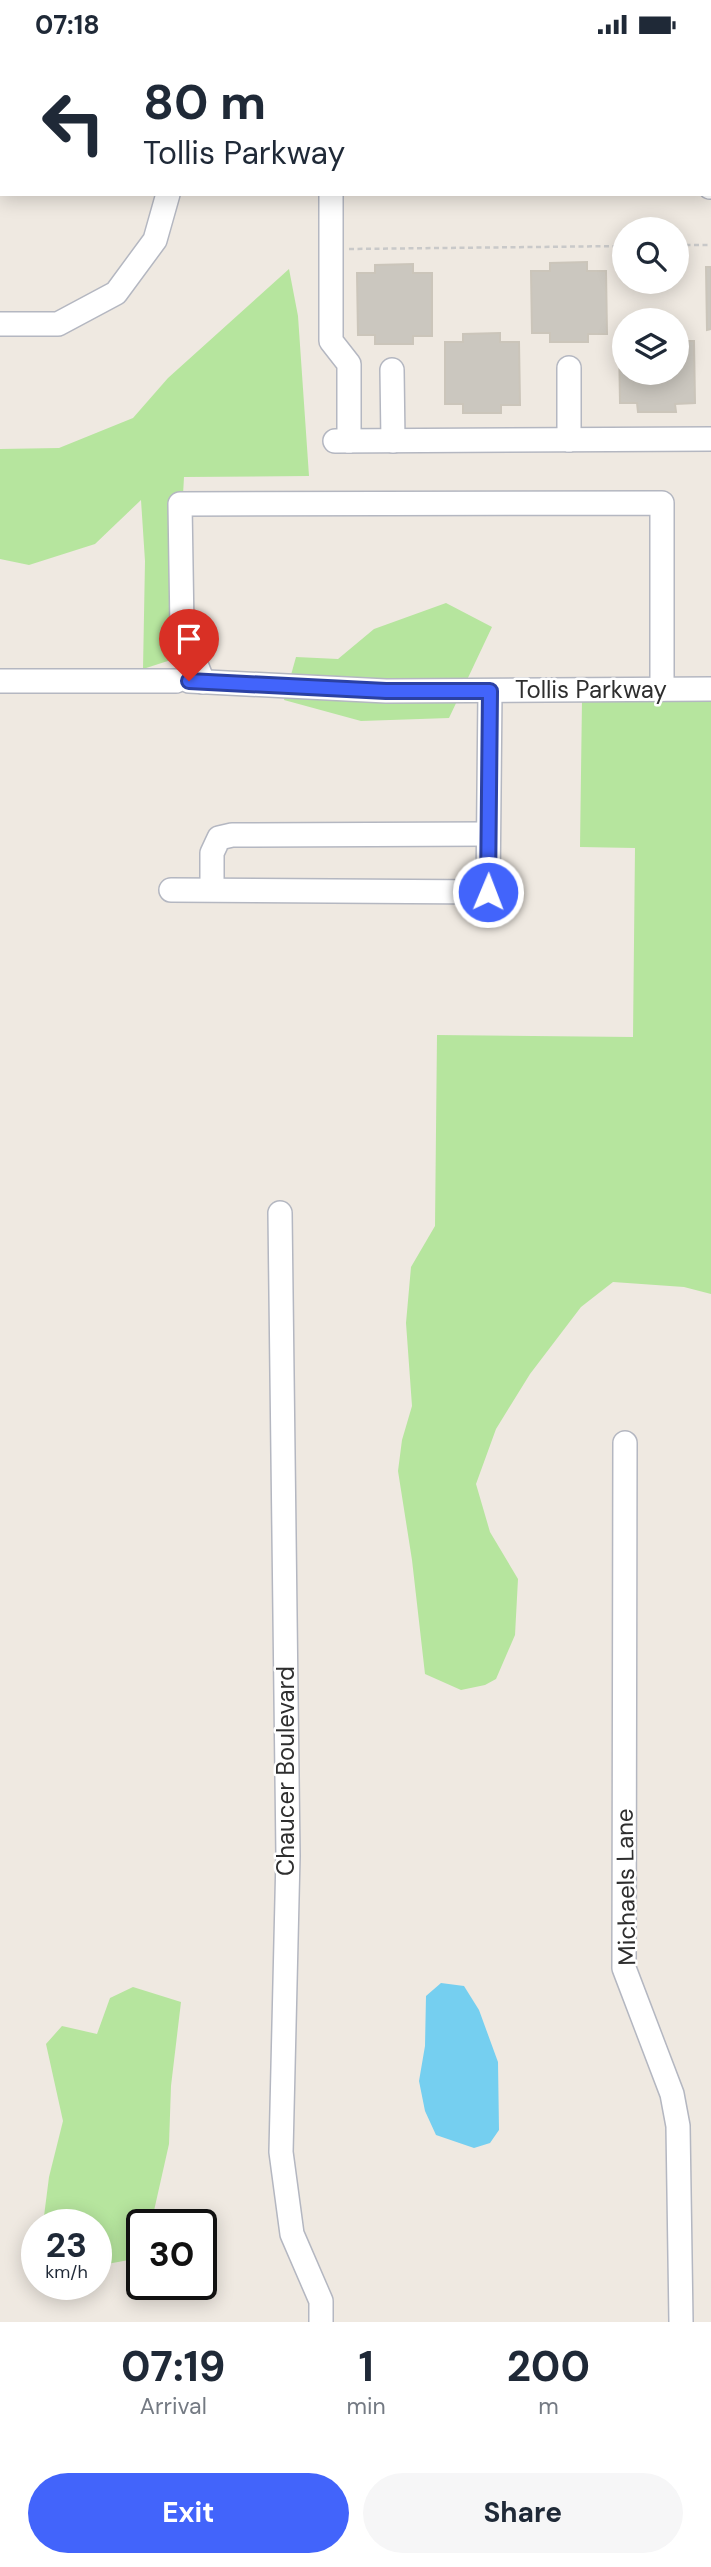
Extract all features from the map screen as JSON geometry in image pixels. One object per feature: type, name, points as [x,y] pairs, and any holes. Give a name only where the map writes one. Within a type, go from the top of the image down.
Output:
[{"type":"street","points":[[0,324],[58,324],[116,293],[155,240],[167,196]]},
{"type":"street","points":[[331,196],[331,341],[349,364],[342,441],[711,439]]},
{"type":"street","points":[[569,368],[569,440]]},
{"type":"street","points":[[392,370],[393,441]]},
{"type":"street","points":[[189,681],[182,628],[180,504],[662,503],[662,689]]},
{"type":"street","name":"Tollis Parkway","points":[[0,681],[189,681],[386,691],[711,689]]},
{"type":"street","points":[[172,890],[488,892],[490,691]]},
{"type":"street","points":[[212,889],[212,853],[219,838],[232,835],[488,834]]},
{"type":"street","name":"Chaucer Boulevard","points":[[280,1213],[288,1856],[281,2152],[292,2235],[321,2301],[321,2322]]},
{"type":"street","name":"Michaels Lane","points":[[625,1443],[624,1968],[672,2094],[678,2126],[681,2322]]},
{"type":"path","points":[[689,245],[711,245]]},
{"type":"path","points":[[331,249],[612,246]]},
{"type":"green space","points":[[289,269],[298,316],[309,476],[184,477],[174,659],[143,669],[145,561],[141,500],[95,544],[29,565],[0,559],[0,449],[59,448],[133,418],[168,378]]},
{"type":"green space","points":[[446,603],[492,627],[449,718],[361,721],[284,700],[296,657],[338,659],[374,629]]},
{"type":"green space","points":[[582,700],[711,701],[711,1294],[684,1287],[613,1282],[581,1307],[530,1374],[496,1429],[476,1484],[490,1532],[518,1579],[515,1635],[496,1679],[485,1685],[461,1690],[425,1674],[412,1560],[398,1471],[402,1440],[412,1406],[406,1323],[411,1267],[435,1226],[437,1035],[633,1037],[635,848],[580,847]]},
{"type":"green space","points":[[133,1987],[181,2002],[171,2086],[169,2144],[154,2209],[126,2209],[126,2261],[112,2263],[112,2209],[45,2209],[49,2177],[63,2121],[46,2044],[62,2026],[97,2034],[110,1998]]},
{"type":"water","points":[[441,1983],[464,1986],[479,2010],[498,2062],[499,2130],[490,2143],[474,2148],[436,2135],[425,2111],[419,2081],[425,2046],[426,1996]]},
{"type":"building","points":[[587,262],[587,271],[606,271],[607,334],[588,334],[588,342],[550,342],[550,333],[532,333],[531,271],[550,271],[550,263]]},
{"type":"building","points":[[413,264],[413,273],[432,273],[432,336],[413,336],[413,344],[375,344],[375,335],[358,335],[357,273],[375,273],[375,265]]},
{"type":"building","points":[[706,267],[711,267],[711,329],[707,330]]},
{"type":"building","points":[[500,333],[500,342],[519,342],[520,405],[501,405],[501,413],[463,413],[463,404],[445,404],[445,342],[463,342],[463,334]]},
{"type":"building","points":[[689,341],[694,341],[695,403],[675,404],[676,412],[638,412],[637,403],[620,403],[620,385],[689,385]]},
{"type":"route","points":[[189,681],[386,691],[490,691],[488,892]]}]
